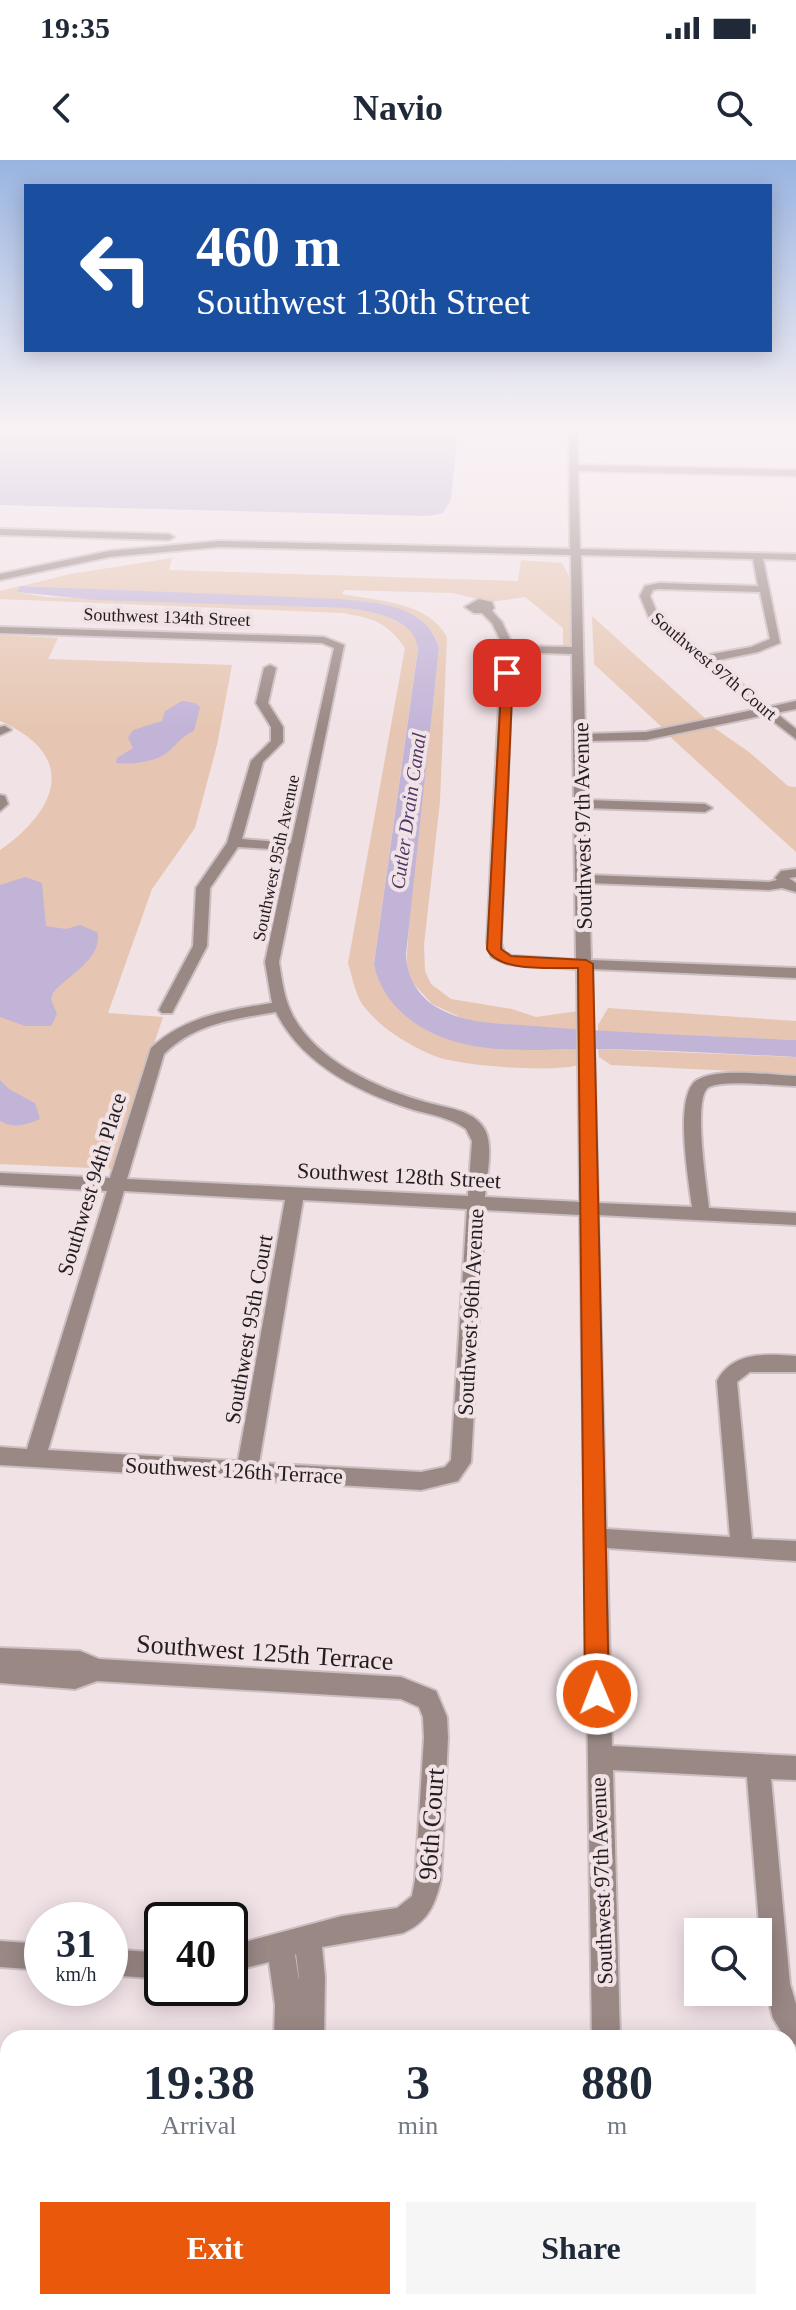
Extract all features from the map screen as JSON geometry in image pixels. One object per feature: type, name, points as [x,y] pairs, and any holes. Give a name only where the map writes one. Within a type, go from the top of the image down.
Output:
[{"type":"street","name":"Southwest 97th Avenue","points":[[575,529],[588,1054],[594,1538],[606,2030]]},
{"type":"street","points":[[0,532],[523,547]]},
{"type":"street","points":[[0,577],[109,554],[187,545],[796,557]]},
{"type":"street","points":[[0,588],[120,562],[217,551],[530,557],[575,554]]},
{"type":"street","points":[[706,659],[770,646],[776,641],[757,556]]},
{"type":"street","name":"Southwest 97th Court","points":[[765,589],[659,586],[647,590],[645,596],[650,613],[796,735]]},
{"type":"street","points":[[485,610],[504,631],[508,649],[494,943],[497,954],[516,961],[796,973]]},
{"type":"street","name":"Southwest 134th Street","points":[[0,630],[332,642]]},
{"type":"street","name":"Southwest 95th Avenue","points":[[332,642],[340,647],[341,653],[272,962],[278,1007],[298,1035],[342,1073],[388,1095],[466,1120]]},
{"type":"street","points":[[508,649],[578,651]]},
{"type":"street","name":"Southwest 95th Avenue","points":[[167,1010],[200,946],[203,888],[234,843],[257,761],[277,742],[277,727],[262,703],[270,668]]},
{"type":"street","points":[[580,738],[634,738],[796,705]]},
{"type":"street","points":[[0,799],[0,807]]},
{"type":"street","points":[[582,804],[705,808]]},
{"type":"street","points":[[234,843],[298,847]]},
{"type":"street","points":[[790,886],[783,876],[796,873]]},
{"type":"street","points":[[583,879],[790,886]]},
{"type":"street","name":"Southwest 94th Place","points":[[35,1458],[154,1058],[177,1033],[199,1023],[278,1007]]},
{"type":"street","points":[[701,1214],[693,1096],[704,1083],[731,1078],[796,1081]]},
{"type":"street","name":"Southwest 96th Avenue","points":[[461,1462],[479,1136],[466,1120]]},
{"type":"street","name":"Southwest 128th Street","points":[[0,1179],[796,1219]]},
{"type":"street","name":"Southwest 95th Court","points":[[247,1471],[295,1194]]},
{"type":"street","points":[[742,1548],[727,1393],[730,1375],[740,1366],[752,1363],[796,1364]]},
{"type":"street","name":"Southwest 126th Terrace","points":[[0,1456],[427,1481],[451,1475],[461,1462]]},
{"type":"street","points":[[594,1538],[796,1551]]},
{"type":"street","name":"Southwest 125th Terrace","points":[[0,1659],[80,1662],[97,1670],[401,1688],[414,1690],[428,1699]]},
{"type":"street","name":"Southwest 125th Terrace","points":[[0,1672],[75,1678],[97,1670]]},
{"type":"street","name":"96th Court","points":[[248,1954],[342,1929],[403,1920],[423,1903],[428,1880],[436,1738],[435,1717],[428,1699]]},
{"type":"street","points":[[598,1757],[796,1768]]},
{"type":"street","points":[[758,1766],[777,1984],[783,2008],[795,2030]]},
{"type":"street","points":[[288,2030],[293,1942]]},
{"type":"street","points":[[293,1942],[312,1977],[310,2030]]},
{"type":"street","points":[[0,1954],[24,1956]]},
{"type":"shaded area","points":[[172,558],[169,570],[518,581],[521,560],[562,563],[569,576],[572,643],[563,649],[563,628],[525,597],[490,602],[453,593],[344,590],[342,594],[414,609],[438,625],[447,637],[440,801],[424,945],[425,971],[431,984],[451,999],[512,1009],[536,1017],[578,1011],[577,1030],[492,1025],[462,1018],[432,1004],[412,982],[406,969],[439,648],[428,627],[419,619],[398,609],[362,601],[22,586],[70,574]]},
{"type":"shaded area","points":[[20,586],[18,592],[46,597],[346,608],[390,618],[409,629],[418,648],[374,963],[380,983],[401,1010],[440,1035],[484,1047],[577,1049],[579,1065],[527,1068],[444,1059],[394,1034],[369,1013],[357,995],[348,963],[405,648],[392,632],[371,620],[343,613],[0,599],[0,591]]},
{"type":"shaded area","points":[[592,616],[708,721],[665,730],[594,664]]},
{"type":"shaded area","points":[[0,635],[58,638],[48,659],[232,665],[217,745],[195,828],[152,889],[108,1013],[163,1017],[112,1169],[0,1164],[0,850],[36,817],[51,783],[50,766],[41,750],[25,735],[0,721]]},
{"type":"shaded area","points":[[710,725],[749,752],[788,786],[796,787],[796,852],[667,734]]},
{"type":"shaded area","points":[[608,1008],[796,1021],[796,1040],[598,1032],[598,1025]]},
{"type":"shaded area","points":[[598,1049],[796,1057],[796,1074],[611,1065],[599,1057]]},
{"type":"water","name":"Cutler Drain Canal","points":[[20,586],[339,599],[384,604],[412,614],[433,634],[439,648],[406,954],[410,976],[422,995],[445,1012],[482,1022],[796,1040],[796,1057],[484,1048],[447,1039],[422,1028],[391,1001],[377,977],[374,964],[418,649],[409,630],[390,618],[346,608],[95,600],[17,592]]},
{"type":"water","points":[[182,701],[200,707],[194,731],[157,758],[136,763],[116,763],[117,758],[133,748],[128,738],[133,730],[162,721],[165,711]]},
{"type":"water","points":[[25,877],[42,883],[46,926],[66,929],[80,925],[97,932],[98,941],[90,958],[53,993],[51,999],[57,1014],[51,1026],[25,1026],[0,1017],[0,885]]},
{"type":"water","points":[[0,1080],[9,1089],[35,1103],[40,1119],[20,1125],[0,1121]]},
{"type":"route","points":[[507,673],[494,949],[508,960],[586,964],[597,1694]]}]
